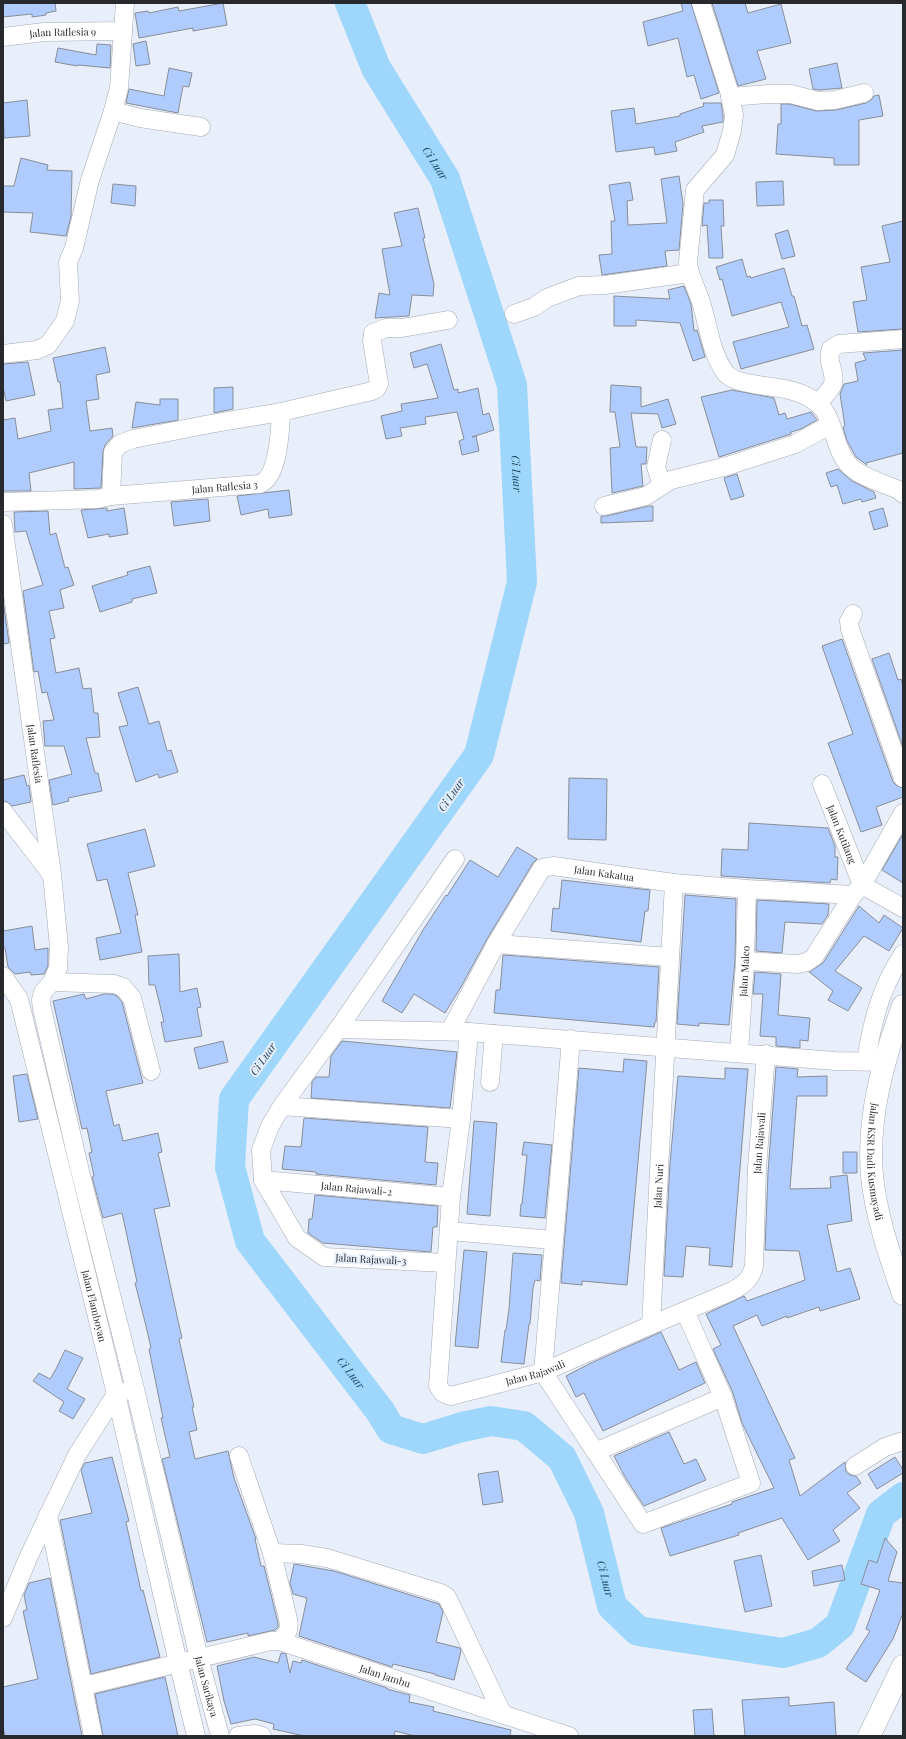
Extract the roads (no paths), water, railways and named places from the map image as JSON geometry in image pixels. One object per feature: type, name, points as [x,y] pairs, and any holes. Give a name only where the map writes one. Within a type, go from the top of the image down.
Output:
[{"type":"main road","name":"Jalan KSR Dadi Kusmayadi","points":[[903,1006],[875,1062],[872,1124],[872,1176],[877,1206],[903,1294]]},
{"type":"main road","points":[[869,1736],[903,1666]]},
{"type":"street","points":[[3,354],[37,350],[48,345],[65,321],[70,300],[68,262],[74,248],[90,180],[113,111],[120,82],[125,3]]},
{"type":"street","points":[[701,3],[734,115],[732,131],[725,155],[696,190],[688,262],[689,272],[700,299],[715,352],[728,376],[736,380],[785,389],[811,398],[818,403],[824,410],[842,456],[848,465],[855,471],[899,490],[903,494]]},
{"type":"street","name":"Jalan Raflesia 9","points":[[3,37],[44,32],[123,30]]},
{"type":"street","points":[[730,98],[768,94],[791,94],[818,101],[835,100],[864,93]]},
{"type":"street","points":[[113,111],[140,118],[201,128]]},
{"type":"street","points":[[514,314],[534,307],[547,298],[579,286],[605,285],[689,272]]},
{"type":"street","points":[[111,496],[113,452],[120,444],[210,424],[281,412],[376,389],[379,384],[379,377],[372,341],[373,333],[386,328],[402,328],[448,320]]},
{"type":"street","points":[[818,403],[832,387],[834,381],[829,356],[831,349],[839,344],[903,339]]},
{"type":"street","name":"Jalan Raflesia 3","points":[[3,502],[98,499],[111,496],[260,484],[265,482],[271,475],[278,444],[281,412]]},
{"type":"street","points":[[604,506],[646,496],[671,480],[727,466],[795,444],[830,425]]},
{"type":"street","points":[[662,440],[656,467],[658,477],[662,485]]},
{"type":"street","name":"Jalan Raflesia","points":[[3,524],[52,874],[59,947],[58,968],[41,1000],[42,1009],[80,1171],[136,1389]]},
{"type":"street","points":[[853,614],[849,622],[850,629],[903,778]]},
{"type":"street","name":"Jalan Kutilang","points":[[822,784],[858,890]]},
{"type":"street","points":[[3,811],[52,874]]},
{"type":"street","points":[[745,961],[798,964],[814,957],[858,890],[903,813]]},
{"type":"street","points":[[263,1180],[261,1150],[270,1126],[282,1106],[338,1029],[455,859]]},
{"type":"street","name":"Jalan Kakatua","points":[[450,1031],[496,944],[542,868],[553,866],[674,883],[747,889],[858,890]]},
{"type":"street","name":"Jalan Nuri","points":[[651,1325],[674,883]]},
{"type":"street","name":"Jalan Maleo","points":[[739,1053],[745,961],[747,889]]},
{"type":"street","points":[[858,890],[903,908]]},
{"type":"street","points":[[496,944],[670,957]]},
{"type":"street","points":[[338,1029],[469,1032],[571,1039],[665,1048],[766,1054],[835,1061],[875,1062],[872,1022],[890,976],[901,960]]},
{"type":"street","name":"Jalan Flamboyan","points":[[3,976],[19,1000],[61,1176],[116,1394],[178,1663]]},
{"type":"street","points":[[19,1000],[48,987],[114,984],[123,987],[132,998],[151,1071]]},
{"type":"street","name":"Jalan Rajawali","points":[[469,1032],[461,1119],[451,1197],[438,1386],[443,1394],[451,1396],[543,1372],[741,1287],[752,1275],[754,1266],[757,1168],[766,1054]]},
{"type":"street","points":[[490,1082],[494,1034]]},
{"type":"street","points":[[571,1039],[543,1372],[643,1524],[751,1483],[723,1397],[685,1311]]},
{"type":"street","points":[[282,1106],[461,1119]]},
{"type":"street","points":[[61,1176],[80,1171]]},
{"type":"street","name":"Jalan Rajawali-2","points":[[263,1180],[451,1197]]},
{"type":"street","name":"Jalan Rajawali-3","points":[[263,1180],[297,1238],[324,1257],[446,1262]]},
{"type":"street","points":[[449,1232],[553,1240]]},
{"type":"street","points":[[3,1618],[7,1595],[77,1455],[116,1394],[136,1389]]},
{"type":"street","name":"Jalan Sarikaya","points":[[136,1389],[199,1658],[220,1736]]},
{"type":"street","points":[[595,1452],[723,1397]]},
{"type":"street","points":[[856,1466],[886,1447],[903,1440]]},
{"type":"street","points":[[239,1456],[272,1553],[290,1629],[287,1635],[279,1641]]},
{"type":"street","points":[[48,1515],[93,1736]]},
{"type":"street","points":[[272,1553],[301,1554],[327,1558],[441,1593],[447,1597],[502,1713]]},
{"type":"street","name":"Jalan Jambu","points":[[84,1686],[199,1658],[279,1641],[569,1736]]},
{"type":"street","points":[[178,1663],[196,1736]]},
{"type":"street","points":[[238,1736],[245,1734],[262,1736]]},
{"type":"waterway","name":"Ci Luar","points":[[350,3],[376,68],[445,179],[512,385],[522,582],[479,755],[234,1099],[230,1167],[250,1241],[380,1411],[391,1429],[423,1439],[462,1427],[491,1421],[524,1426],[562,1458],[589,1513],[612,1606],[638,1631],[783,1653],[818,1643],[840,1625],[881,1514],[903,1497]]}]
